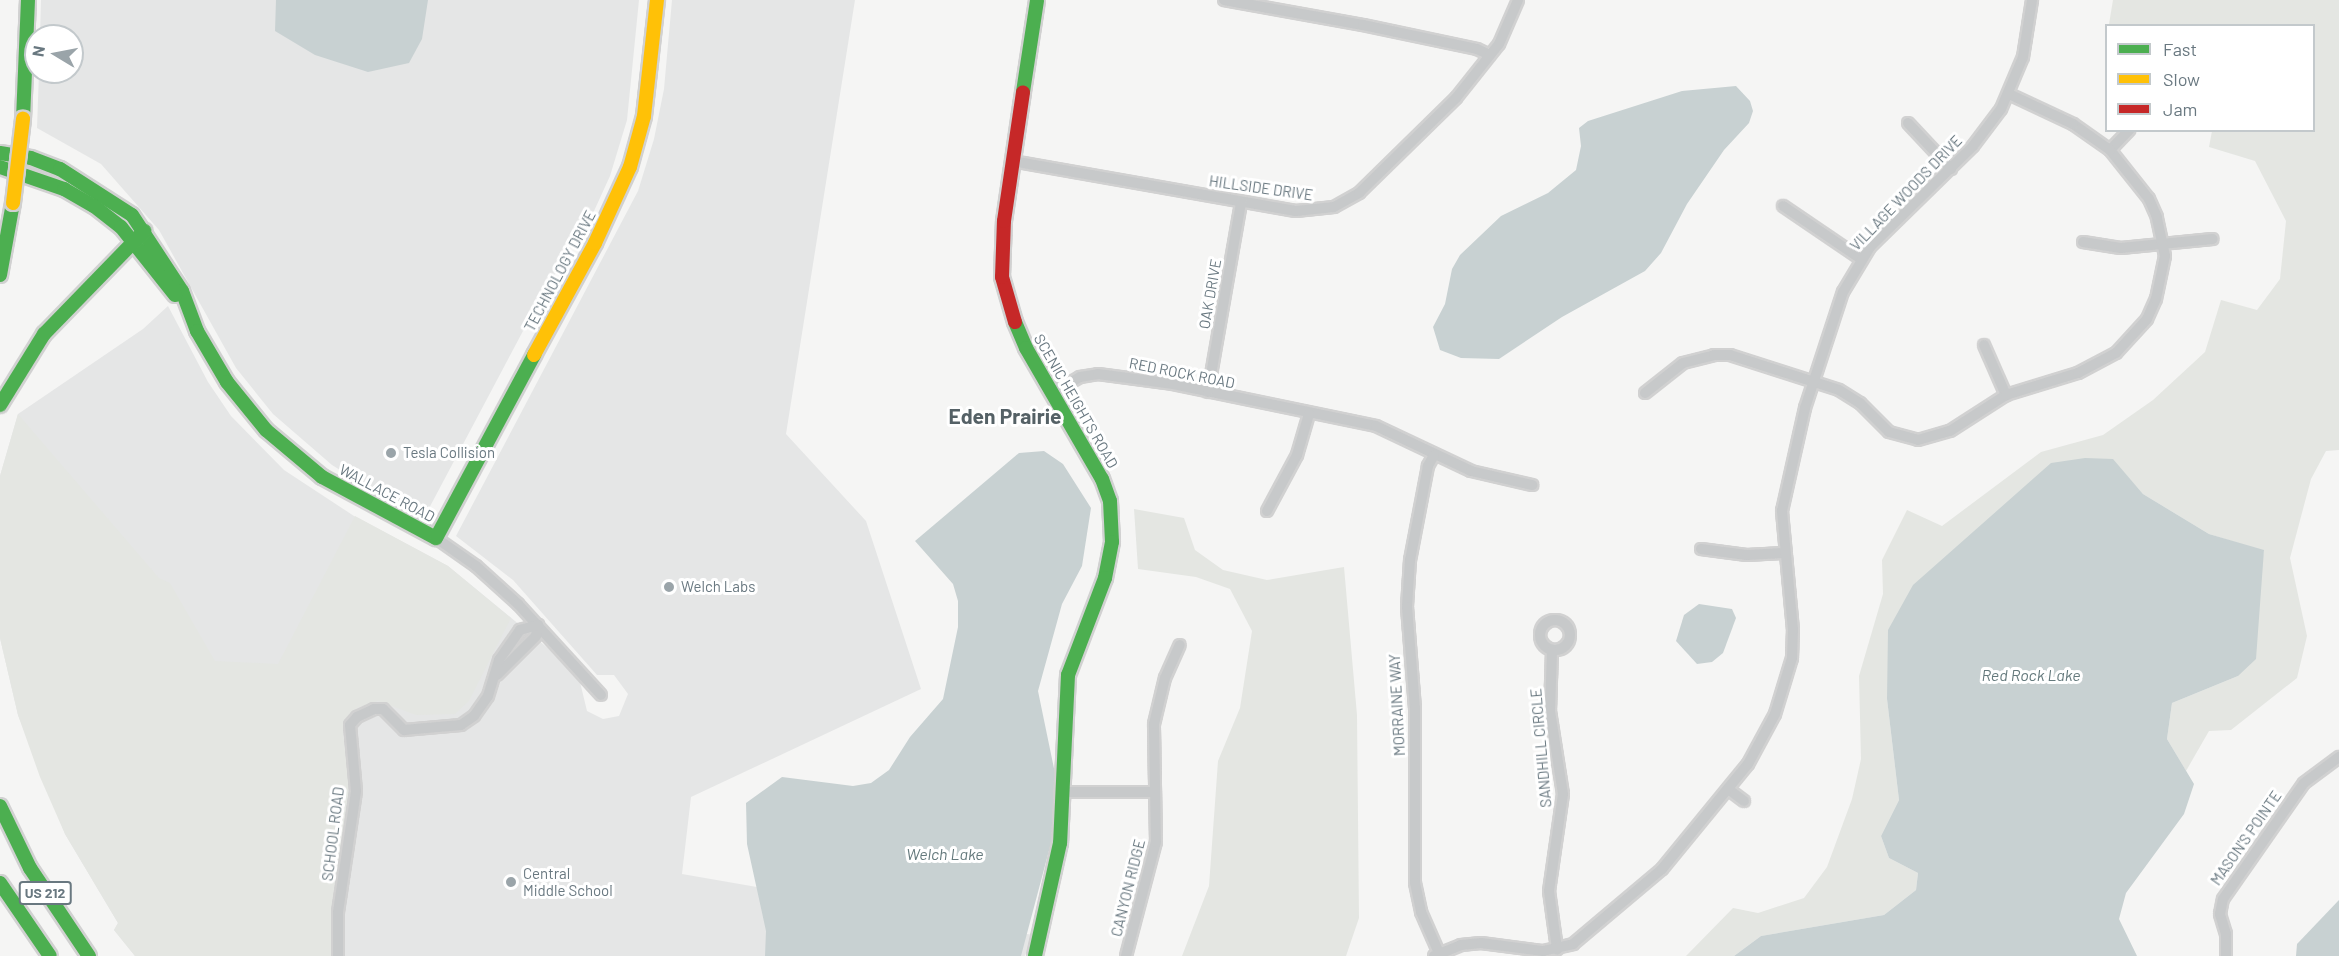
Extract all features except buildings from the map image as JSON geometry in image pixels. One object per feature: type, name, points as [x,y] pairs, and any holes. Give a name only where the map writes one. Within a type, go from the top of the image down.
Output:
[{"type":"main road","points":[[0,275],[13,203],[23,119],[28,0]]},
{"type":"main road","name":"TECHNOLOGY DRIVE","points":[[436,538],[595,243],[630,167],[645,116],[657,0]]},
{"type":"main road","name":"SCENIC HEIGHTS ROAD","points":[[1035,956],[1058,858],[1065,792],[1068,675],[1110,560],[1112,518],[1094,459],[1017,330],[1004,288],[1001,246],[1037,0]]},
{"type":"main road","name":"WALLACE ROAD","points":[[0,153],[31,158],[95,188],[132,215],[182,291],[183,300],[227,382],[266,430],[322,477],[436,538]]},
{"type":"main road","name":"WALLACE ROAD","points":[[0,166],[63,189],[94,206],[121,227],[174,295],[183,300]]},
{"type":"main road","points":[[0,405],[44,334],[144,231]]},
{"type":"main road","points":[[0,797],[9,826]]},
{"type":"main road","name":"US 212","points":[[0,806],[30,868],[89,956]]},
{"type":"main road","name":"US 212","points":[[0,883],[50,956]]},
{"type":"street","points":[[1224,0],[1409,35],[1490,55]]},
{"type":"street","name":"HILLSIDE DRIVE","points":[[1012,161],[1241,202],[1312,212],[1345,202],[1456,98],[1508,30],[1518,0]]},
{"type":"street","name":"VILLAGE WOODS DRIVE","points":[[1436,955],[1481,943],[1543,954],[1573,944],[1662,869],[1728,789],[1763,740],[1786,686],[1793,630],[1783,553],[1782,511],[1813,382],[1843,292],[1861,259],[1951,169],[1988,128],[2009,94],[2023,57],[2032,0]]},
{"type":"street","points":[[1645,393],[1683,363],[1714,355],[1744,358],[1849,395],[1889,432],[1918,440],[1950,431],[2006,394],[2078,373],[2116,353],[2147,319],[2157,299],[2163,278],[2164,245],[2149,199],[2110,150],[2073,124],[2009,94]]},
{"type":"street","points":[[1908,123],[1951,169]]},
{"type":"street","points":[[2110,150],[2126,132]]},
{"type":"street","name":"OAK DRIVE","points":[[1208,392],[1241,202]]},
{"type":"street","points":[[1783,206],[1861,259]]},
{"type":"street","points":[[2083,242],[2121,248],[2213,239]]},
{"type":"street","points":[[1984,345],[2006,394]]},
{"type":"street","name":"RED ROCK ROAD","points":[[1054,392],[1080,377],[1098,374],[1208,392],[1376,426],[1403,436],[1434,455],[1471,471],[1532,485]]},
{"type":"street","points":[[1267,511],[1297,455],[1309,414]]},
{"type":"street","name":"MORRAINE WAY","points":[[1434,455],[1428,466],[1410,560],[1407,607],[1415,708],[1415,883],[1421,912],[1436,955]]},
{"type":"street","name":"WALLACE ROAD","points":[[436,538],[498,584],[601,695]]},
{"type":"street","points":[[1701,549],[1748,555],[1783,553]]},
{"type":"street","name":"SCHOOL ROAD","points":[[338,956],[339,903],[356,791],[350,725],[357,717],[374,709],[383,709],[404,730],[460,725],[474,716],[497,675],[499,660],[520,630],[538,625]]},
{"type":"street","name":"CANYON RIDGE","points":[[1126,956],[1154,858],[1154,724],[1165,678],[1180,645]]},
{"type":"street","name":"SANDHILL CIRCLE","points":[[1552,651],[1550,711],[1563,794],[1550,891],[1557,949]]},
{"type":"street","name":"MASON'S POINTE","points":[[2226,956],[2226,934],[2220,914],[2223,898],[2304,783],[2339,757]]},
{"type":"street","points":[[1728,789],[1744,801]]},
{"type":"street","points":[[1065,792],[1155,792]]},
{"type":"street","points":[[1573,944],[1576,956]]},
{"type":"shaded area","points":[[41,0],[639,0],[627,120],[610,176],[594,211],[540,299],[426,514],[369,488],[332,465],[273,414],[236,368],[159,230],[101,164],[37,128],[39,84],[84,84],[84,24],[40,24]]},
{"type":"shaded area","points":[[672,0],[855,0],[786,434],[866,521],[921,689],[691,797],[682,874],[1033,935],[1025,956],[135,956],[114,930],[118,923],[65,834],[18,715],[0,638],[0,476],[18,414],[143,329],[168,306],[208,382],[231,416],[284,470],[354,516],[448,566],[549,649],[580,682],[587,711],[603,719],[619,716],[628,694],[614,675],[597,675],[513,580],[456,536],[638,191],[654,139],[664,89]]},
{"type":"shaded area","points":[[2113,0],[2339,0],[2339,450],[2326,451],[2311,479],[2290,558],[2307,636],[2297,678],[2231,730],[2209,731],[2186,771],[2167,739],[2172,703],[2238,676],[2264,551],[2209,534],[2143,494],[2112,459],[1887,699],[1899,800],[1881,836],[1889,858],[1918,873],[1916,890],[1884,915],[1761,936],[1734,956],[1686,956],[1733,908],[1758,913],[1804,898],[1827,867],[1852,799],[1861,759],[1859,676],[1883,594],[1882,560],[1907,510],[1942,526],[2041,452],[2103,435],[2153,400],[2205,352],[2221,300],[2257,310],[2280,279],[2286,221],[2255,161],[2209,147],[2212,132],[2315,132],[2315,24],[2109,24]]},
{"type":"shaded area","points":[[18,414],[159,578],[170,583],[215,661],[278,664],[355,516],[448,566],[511,618],[469,701],[455,714],[416,715],[378,701],[357,708],[347,718],[343,734],[350,789],[332,913],[333,956],[135,956],[114,930],[118,923],[65,834],[40,777],[18,715],[0,638],[0,476]]},
{"type":"shaded area","points":[[1134,509],[1184,518],[1195,550],[1223,570],[1267,580],[1344,567],[1357,715],[1359,918],[1346,956],[1182,956],[1209,886],[1218,761],[1240,708],[1252,631],[1230,589],[1196,577],[1138,569]]},
{"type":"water","points":[[276,0],[428,0],[422,39],[409,63],[368,72],[315,55],[275,31]]},
{"type":"water","points":[[1736,86],[1750,101],[1753,111],[1749,123],[1724,150],[1687,204],[1661,253],[1645,271],[1562,317],[1499,359],[1461,358],[1440,350],[1433,327],[1445,304],[1452,269],[1460,255],[1501,216],[1548,193],[1576,170],[1581,146],[1579,128],[1588,121],[1682,91]]},
{"type":"water","name":"Welch Lake","points":[[1044,451],[1063,464],[1091,508],[1082,566],[1062,604],[1038,691],[1057,783],[1055,828],[1021,956],[765,956],[766,931],[747,844],[746,803],[782,777],[853,786],[871,783],[889,770],[910,737],[943,699],[958,627],[958,601],[953,584],[915,541],[1019,453]]},
{"type":"water","name":"Red Rock Lake","points":[[2085,458],[2113,459],[2143,494],[2209,534],[2264,550],[2256,659],[2238,676],[2172,703],[2167,739],[2194,784],[2184,814],[2126,893],[2119,919],[2137,956],[1734,956],[1761,936],[1884,915],[1916,890],[1918,873],[1889,858],[1881,836],[1899,800],[1887,699],[1888,630],[1913,585],[2051,463]]},
{"type":"water","points":[[1699,604],[1732,609],[1736,618],[1723,653],[1712,662],[1697,664],[1676,641],[1684,615]]},
{"type":"water","points":[[2339,900],[2339,956],[2296,956],[2297,944]]},
{"type":"traffic: fast","points":[[23,119],[28,0]]},
{"type":"traffic: fast","points":[[1023,92],[1037,0]]},
{"type":"traffic: fast","points":[[0,153],[31,158],[60,169],[132,215],[182,291],[197,331],[227,382],[266,430],[322,477],[436,538],[534,355]]},
{"type":"traffic: fast","points":[[0,167],[64,189],[94,206],[121,227],[175,295]]},
{"type":"traffic: fast","points":[[0,275],[13,203]]},
{"type":"traffic: fast","points":[[0,405],[44,334],[144,231]]},
{"type":"traffic: fast","points":[[1015,322],[1026,348],[1102,479],[1110,501],[1112,542],[1105,578],[1068,675],[1060,843],[1035,956]]},
{"type":"traffic: fast","points":[[0,806],[30,868],[89,956]]},
{"type":"traffic: fast","points":[[0,883],[50,956]]},
{"type":"traffic: slow","points":[[534,355],[595,243],[630,167],[644,116],[657,0]]},
{"type":"traffic: slow","points":[[13,203],[23,119]]},
{"type":"traffic: jam","points":[[1015,322],[1002,277],[1004,221],[1023,92]]},
{"type":"place","name":"Tesla Collision","points":[[391,453]]},
{"type":"place","name":"Welch Labs","points":[[669,587]]},
{"type":"place","name":"Central Middle School","points":[[511,882]]},
{"type":"district","name":"Eden Prairie","points":[[1005,416]]}]
